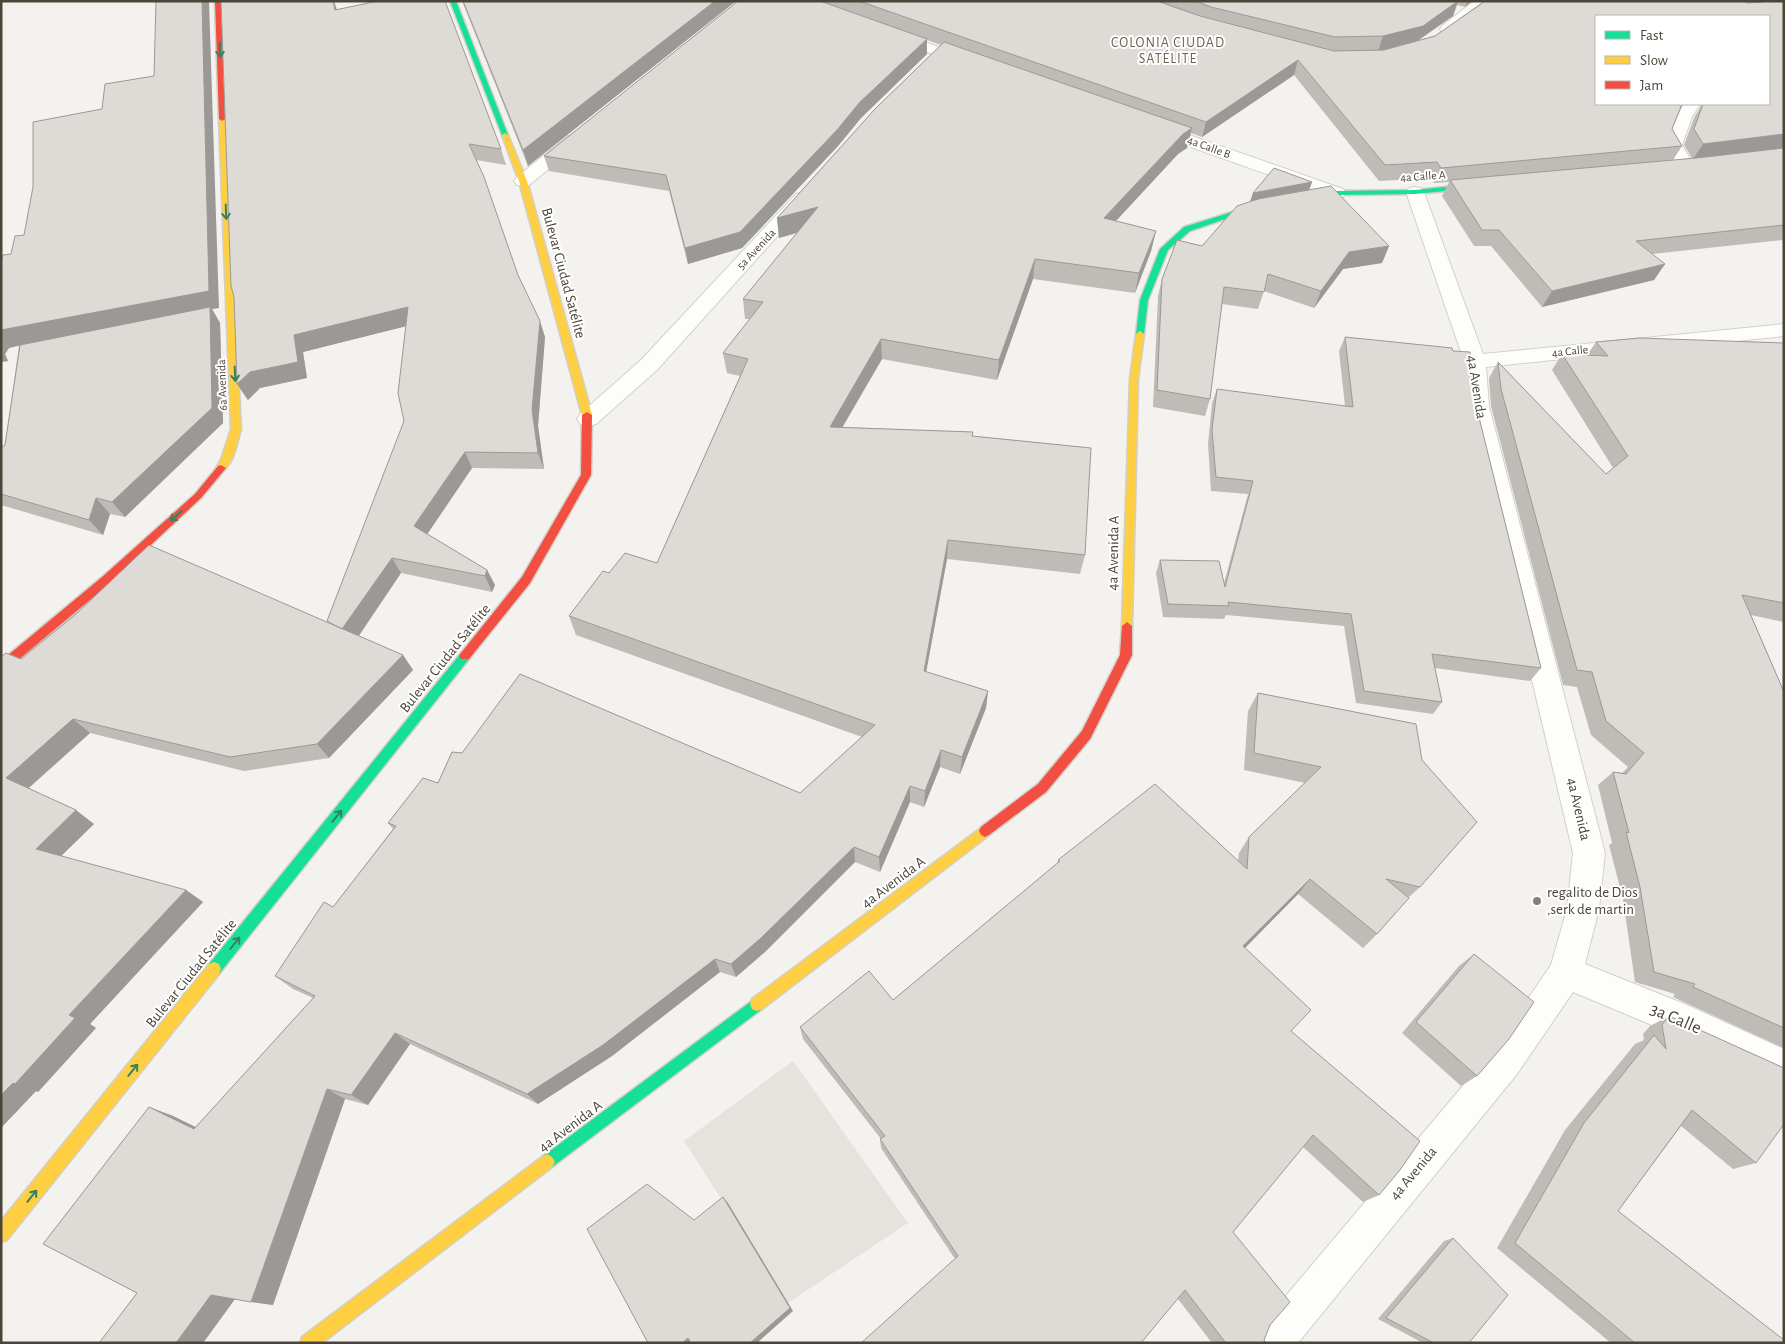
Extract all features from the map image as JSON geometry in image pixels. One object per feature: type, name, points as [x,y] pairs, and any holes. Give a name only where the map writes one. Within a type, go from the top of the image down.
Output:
[{"type":"street","name":"6a Avenida","points":[[1,668],[105,581],[198,496],[226,461],[236,429],[222,315],[229,302],[218,1]]},
{"type":"street","name":"Bulevar Ciudad Satélite","points":[[1,1234],[526,580],[586,475],[588,419],[523,181],[453,1]]},
{"type":"street","points":[[1438,35],[1469,14],[1483,1]]},
{"type":"street","points":[[1746,15],[1754,1]]},
{"type":"street","points":[[1451,10],[1469,14]]},
{"type":"street","points":[[878,30],[934,58],[987,68]]},
{"type":"street","points":[[1686,167],[1673,145],[1691,105]]},
{"type":"street","name":"4a Calle B","points":[[1144,124],[1337,193]]},
{"type":"street","points":[[523,181],[585,131]]},
{"type":"street","name":"4a Calle A","points":[[1164,248],[1187,229],[1239,212],[1337,193],[1414,192],[1492,184]]},
{"type":"street","name":"5a Avenida","points":[[588,419],[649,365],[812,188]]},
{"type":"street","name":"4a Avenida","points":[[1272,1343],[1505,1062],[1566,973],[1583,909],[1589,853],[1478,406],[1475,361],[1414,192]]},
{"type":"street","name":"4a Avenida A","points":[[308,1343],[1042,788],[1086,735],[1126,656],[1134,379],[1144,300],[1164,248]]},
{"type":"street","name":"4a Calle","points":[[1475,361],[1781,336]]},
{"type":"street","name":"3a Calle","points":[[1566,973],[1675,1017],[1784,1067]]},
{"type":"shaded area","points":[[793,1061],[908,1223],[788,1303],[684,1141]]},
{"type":"building","points":[[156,1],[202,1],[209,291],[1,330],[1,261],[3,255],[11,254],[15,236],[24,235],[33,187],[33,122],[102,109],[105,84],[154,76]]},
{"type":"building","points":[[221,1],[333,1],[335,10],[378,1],[445,1],[501,149],[469,144],[484,177],[518,275],[540,321],[532,410],[538,453],[465,452],[414,526],[487,570],[485,576],[392,558],[342,629],[327,621],[404,421],[398,393],[408,307],[294,335],[298,362],[250,372],[237,384],[234,297],[231,286]]},
{"type":"building","points":[[463,1],[715,1],[523,150]]},
{"type":"building","points":[[738,1],[820,1],[927,39],[860,102],[837,130],[740,232],[685,248],[666,175],[544,156]]},
{"type":"building","points":[[859,1],[1157,1],[1200,16],[1334,51],[1384,50],[1435,36],[1484,1],[1745,1],[1746,3],[1784,1],[1784,134],[1703,144],[1694,129],[1703,105],[1770,105],[1770,15],[1595,15],[1595,105],[1682,105],[1672,129],[1682,146],[1441,168],[1437,162],[1385,165],[1298,60],[1206,122]]},
{"type":"building","points":[[1196,1],[1458,1],[1423,26],[1383,36],[1335,37],[1211,7]]},
{"type":"building","points":[[944,42],[1192,128],[1183,134],[1104,218],[1156,231],[1139,273],[1035,259],[999,360],[881,339],[830,427],[973,432],[972,436],[1091,448],[1085,555],[948,540],[924,671],[988,691],[962,757],[941,750],[925,791],[910,786],[879,857],[854,847],[761,938],[731,964],[715,959],[603,1045],[527,1094],[395,1033],[351,1095],[327,1089],[251,1302],[211,1295],[176,1343],[99,1343],[137,1293],[43,1244],[149,1107],[194,1129],[315,996],[275,976],[324,902],[333,907],[396,826],[388,823],[423,778],[438,783],[452,752],[462,753],[520,674],[800,793],[875,725],[569,616],[603,571],[609,573],[625,553],[657,563],[748,359],[723,353],[763,302],[743,299],[818,207],[777,218],[875,109]]},
{"type":"building","points":[[1784,148],[1784,225],[1636,241],[1665,264],[1552,291],[1499,230],[1482,230],[1450,180],[1696,158]]},
{"type":"building","points":[[1274,168],[1312,182],[1253,193]]},
{"type":"building","points":[[1331,186],[1389,246],[1349,252],[1321,291],[1268,274],[1264,292],[1224,287],[1210,399],[1157,390],[1162,279],[1177,240],[1202,246],[1237,206],[1258,199]]},
{"type":"building","points":[[210,307],[212,408],[112,502],[96,498],[89,520],[1,494],[1,448],[5,445],[20,345]]},
{"type":"building","points":[[1345,337],[1452,348],[1453,351],[1470,352],[1473,393],[1541,668],[1432,654],[1442,702],[1364,691],[1351,614],[1228,602],[1229,606],[1168,604],[1160,560],[1219,561],[1225,587],[1253,481],[1216,477],[1212,430],[1217,389],[1353,407]]},
{"type":"building","points":[[1640,338],[1784,343],[1784,603],[1742,595],[1784,692],[1784,1028],[1693,987],[1695,984],[1654,972],[1640,887],[1626,832],[1629,833],[1613,772],[1626,774],[1644,753],[1606,721],[1592,672],[1577,670],[1501,389],[1498,362],[1606,474],[1628,456],[1562,354],[1608,356],[1596,342]]},
{"type":"building","points":[[149,545],[403,655],[317,744],[230,757],[73,719],[6,778],[76,810],[36,849],[186,890],[69,1015],[75,1018],[15,1084],[13,1083],[1,1095],[1,657],[6,653],[21,659],[76,614]]},
{"type":"building","points":[[1258,693],[1416,724],[1422,760],[1477,822],[1420,887],[1386,879],[1409,898],[1377,934],[1310,879],[1243,946],[1311,1010],[1291,1031],[1420,1141],[1400,1170],[1379,1195],[1313,1135],[1233,1232],[1290,1302],[1270,1325],[1264,1340],[1266,1343],[1226,1343],[1185,1290],[1141,1343],[861,1343],[958,1256],[880,1139],[885,1136],[800,1027],[869,971],[893,1000],[1060,861],[1058,860],[1155,784],[1247,869],[1249,837],[1321,767],[1254,753]]},
{"type":"building","points":[[1474,954],[1534,1002],[1509,1039],[1477,1076],[1416,1022]]},
{"type":"building","points":[[1669,1016],[1784,1068],[1784,1124],[1756,1163],[1692,1110],[1618,1211],[1784,1340],[1784,1343],[1635,1343],[1515,1243],[1584,1123],[1654,1035],[1666,1049],[1662,1025]]},
{"type":"building","points":[[647,1184],[694,1220],[723,1197],[790,1308],[750,1343],[691,1343],[688,1338],[682,1343],[648,1343],[587,1229]]},
{"type":"building","points":[[1453,1238],[1508,1295],[1469,1343],[1434,1343],[1386,1318]]},
{"type":"traffic: fast","points":[[453,1],[505,135]]},
{"type":"traffic: fast","points":[[1140,334],[1144,300],[1164,249],[1187,229],[1248,209],[1337,193],[1415,192],[1484,185]]},
{"type":"traffic: fast","points":[[214,969],[465,656]]},
{"type":"traffic: fast","points":[[547,1162],[757,1004]]},
{"type":"traffic: slow","points":[[221,468],[226,461],[236,429],[222,119]]},
{"type":"traffic: slow","points":[[505,135],[523,181],[587,415]]},
{"type":"traffic: slow","points":[[1127,626],[1134,379],[1140,334]]},
{"type":"traffic: slow","points":[[757,1004],[985,831]]},
{"type":"traffic: slow","points":[[1,1234],[214,969]]},
{"type":"traffic: slow","points":[[308,1343],[547,1162]]},
{"type":"traffic: jam","points":[[218,1],[222,119]]},
{"type":"traffic: jam","points":[[465,656],[526,580],[586,475],[587,415]]},
{"type":"traffic: jam","points":[[1,668],[105,581],[198,496],[221,468]]},
{"type":"traffic: jam","points":[[985,831],[1042,788],[1086,735],[1126,655],[1127,626]]},
{"type":"place","name":"regalito de Dios ,serk de martin","points":[[1537,901]]},
{"type":"district","name":"COLONIA CIUDAD SATÉLITE","points":[[1168,50]]}]
